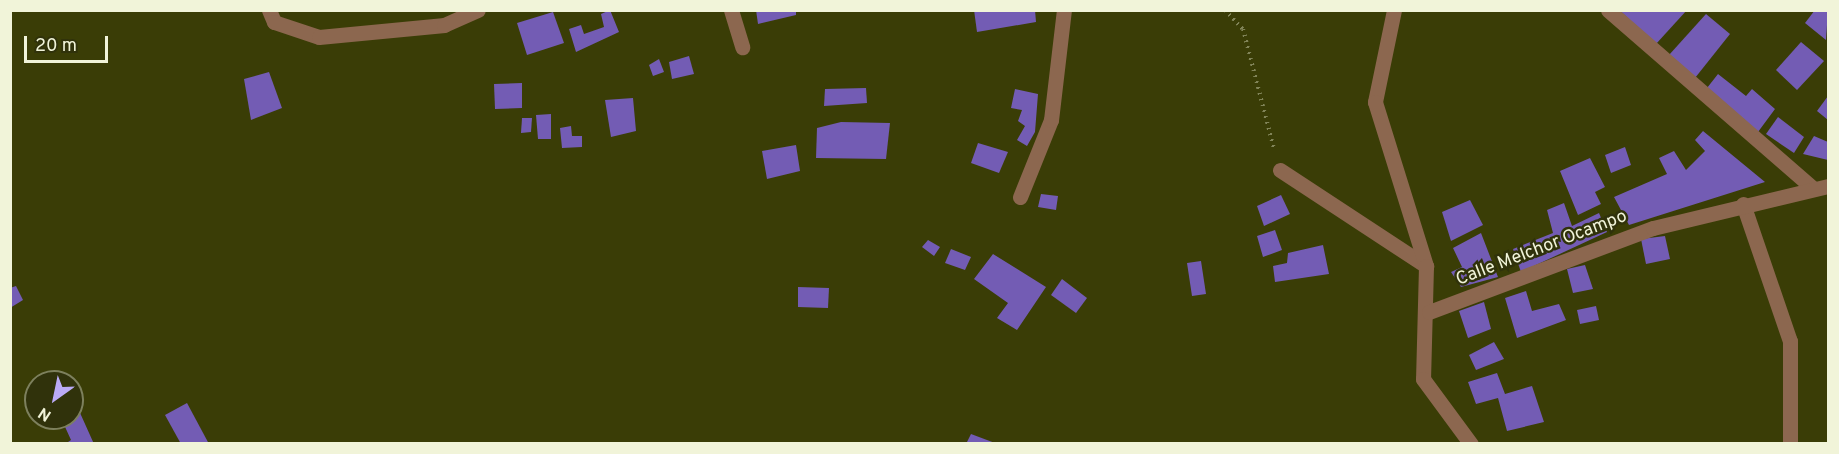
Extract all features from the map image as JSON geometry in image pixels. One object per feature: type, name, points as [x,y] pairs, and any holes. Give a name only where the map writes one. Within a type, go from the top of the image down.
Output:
[{"type":"street","points":[[269,10],[274,22],[319,37],[444,25],[477,10]]},
{"type":"street","points":[[731,10],[742,47]]},
{"type":"street","points":[[1020,197],[1051,120],[1064,10]]},
{"type":"street","points":[[1394,10],[1375,102],[1426,266],[1429,312],[1423,379],[1471,444]]},
{"type":"street","points":[[1608,10],[1813,188]]},
{"type":"street","points":[[1280,170],[1426,266]]},
{"type":"street","name":"Calle Melchor Ocampo","points":[[1429,312],[1653,228],[1743,204],[1828,186]]},
{"type":"street","points":[[1743,204],[1790,341],[1790,444]]},
{"type":"path","points":[[1225,10],[1243,29],[1280,170]]},
{"type":"building","points":[[610,10],[619,32],[576,52],[569,29],[581,25],[584,34],[604,27],[601,14]]},
{"type":"building","points":[[756,10],[796,10],[796,15],[758,24]]},
{"type":"building","points":[[974,10],[1035,10],[1036,22],[977,32]]},
{"type":"building","points":[[1619,10],[1687,10],[1656,44]]},
{"type":"building","points":[[1815,10],[1828,10],[1826,40],[1805,23]]},
{"type":"building","points":[[553,12],[564,43],[527,55],[517,23]]},
{"type":"building","points":[[1706,14],[1730,34],[1695,78],[1669,55]]},
{"type":"building","points":[[1801,42],[1824,61],[1797,90],[1776,70]]},
{"type":"building","points":[[689,56],[694,74],[672,79],[669,62]]},
{"type":"building","points":[[659,59],[664,72],[653,76],[649,65]]},
{"type":"building","points":[[269,72],[282,108],[251,120],[244,79]]},
{"type":"building","points":[[1718,74],[1746,96],[1752,89],[1775,109],[1758,132],[1707,88]]},
{"type":"building","points":[[522,83],[522,108],[495,109],[494,84]]},
{"type":"building","points":[[866,88],[867,103],[824,106],[825,89]]},
{"type":"building","points":[[1015,89],[1038,94],[1035,132],[1027,146],[1017,140],[1025,126],[1018,121],[1022,110],[1011,108]]},
{"type":"building","points":[[1828,96],[1828,120],[1817,111]]},
{"type":"building","points":[[633,98],[636,131],[611,137],[605,100]]},
{"type":"building","points":[[551,114],[551,139],[538,139],[536,115]]},
{"type":"building","points":[[1778,117],[1804,137],[1794,153],[1766,134]]},
{"type":"building","points":[[522,118],[532,118],[531,132],[521,133]]},
{"type":"building","points":[[841,122],[890,123],[886,159],[816,158],[817,128]]},
{"type":"building","points":[[571,126],[572,136],[582,136],[582,147],[562,148],[560,128]]},
{"type":"building","points":[[1703,131],[1765,182],[1629,225],[1614,197],[1667,174],[1659,158],[1674,151],[1686,170],[1705,151],[1695,140]]},
{"type":"building","points":[[1814,136],[1828,142],[1828,160],[1803,154]]},
{"type":"building","points":[[978,143],[1008,152],[999,173],[971,163]]},
{"type":"building","points":[[796,145],[800,171],[767,179],[762,151]]},
{"type":"building","points":[[1625,147],[1631,165],[1611,173],[1605,155]]},
{"type":"building","points":[[1590,158],[1605,187],[1595,192],[1601,204],[1578,215],[1560,171]]},
{"type":"building","points":[[1041,194],[1058,196],[1056,210],[1038,207]]},
{"type":"building","points":[[1281,195],[1290,214],[1264,226],[1257,206]]},
{"type":"building","points":[[1470,200],[1483,225],[1451,241],[1442,212]]},
{"type":"building","points":[[1564,203],[1572,226],[1599,213],[1607,232],[1521,272],[1513,249],[1553,233],[1547,210]]},
{"type":"building","points":[[1275,230],[1282,250],[1263,257],[1257,236]]},
{"type":"building","points":[[1481,233],[1498,277],[1461,287],[1451,272],[1462,267],[1453,248]]},
{"type":"building","points":[[1665,236],[1670,259],[1646,264],[1641,239]]},
{"type":"building","points":[[928,240],[940,247],[934,256],[922,247]]},
{"type":"building","points":[[1323,245],[1329,274],[1275,282],[1273,266],[1287,263],[1288,253]]},
{"type":"building","points":[[951,249],[971,257],[965,270],[945,263]]},
{"type":"building","points":[[993,254],[1046,287],[1017,330],[997,318],[1008,303],[974,279]]},
{"type":"building","points":[[1201,261],[1206,294],[1192,296],[1187,263]]},
{"type":"building","points":[[1585,265],[1593,289],[1573,293],[1567,269]]},
{"type":"building","points":[[1062,279],[1087,298],[1076,313],[1051,295]]},
{"type":"building","points":[[16,286],[23,300],[10,308],[10,288]]},
{"type":"building","points":[[798,287],[829,288],[828,308],[798,307]]},
{"type":"building","points":[[1526,291],[1532,311],[1559,304],[1566,320],[1517,338],[1505,298]]},
{"type":"building","points":[[1484,302],[1491,329],[1468,338],[1459,311]]},
{"type":"building","points":[[1596,306],[1599,320],[1580,324],[1577,310]]},
{"type":"building","points":[[1494,342],[1504,359],[1476,370],[1469,355]]},
{"type":"building","points":[[1497,373],[1505,394],[1532,386],[1544,422],[1507,431],[1498,398],[1476,404],[1468,382]]},
{"type":"building","points":[[187,403],[209,444],[181,444],[165,415]]},
{"type":"building","points":[[84,422],[94,444],[65,444],[71,440],[66,430],[84,430]]},
{"type":"building","points":[[971,434],[995,443],[995,444],[966,444]]}]
